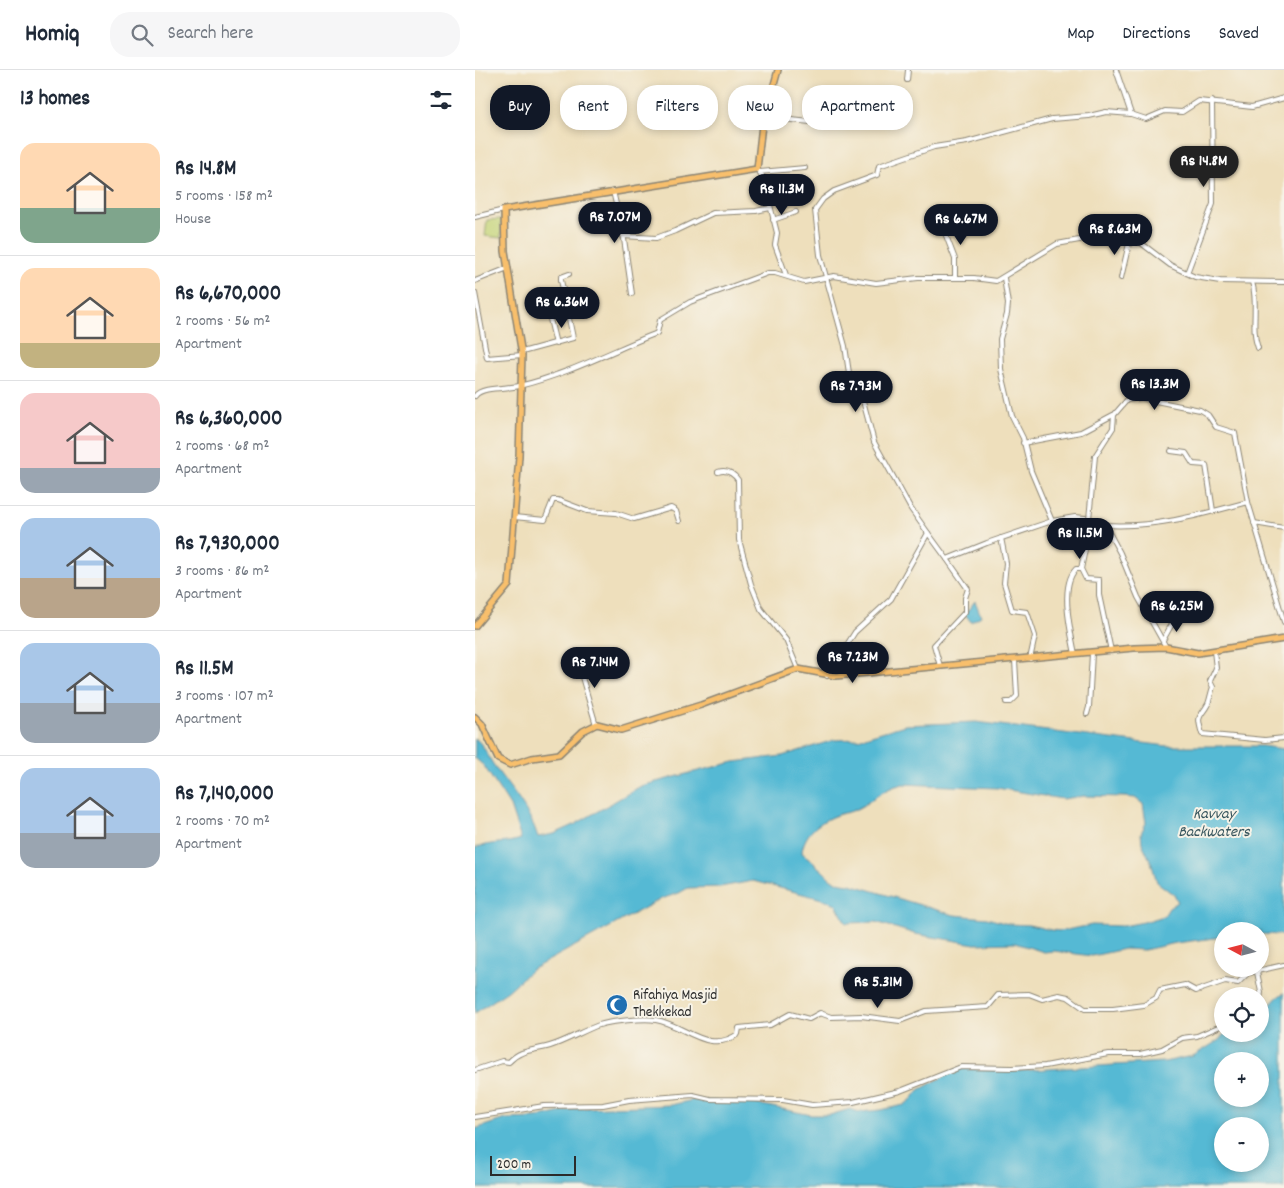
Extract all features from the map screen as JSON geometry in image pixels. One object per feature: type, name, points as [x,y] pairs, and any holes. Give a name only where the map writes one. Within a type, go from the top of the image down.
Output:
[{"type":"main road","points":[[774,85],[778,70]]},
{"type":"main road","points":[[475,626],[509,585],[519,456],[522,353],[508,268],[503,210],[613,191],[758,171],[762,130]]},
{"type":"main road","points":[[475,717],[482,724],[498,759],[510,765],[532,758],[559,754],[583,731],[596,725],[621,730],[701,705],[798,669],[827,676],[1166,646],[1198,653],[1284,639]]},
{"type":"street","points":[[907,80],[908,70]]},
{"type":"street","points":[[1116,70],[1131,114]]},
{"type":"street","points":[[940,666],[934,645],[965,612],[965,598],[968,590],[911,509],[873,442],[862,397],[849,384],[845,346],[825,277],[815,213],[817,206],[834,191],[877,175],[879,166],[934,147],[967,142],[1052,119],[1089,116],[1106,112],[1131,114],[1146,118],[1165,111],[1182,112],[1199,101],[1252,107],[1284,98]]},
{"type":"street","points":[[1187,273],[1213,204],[1212,101]]},
{"type":"street","points":[[758,171],[805,168]]},
{"type":"street","points":[[758,171],[763,177],[778,236],[775,245],[786,275]]},
{"type":"street","points":[[613,191],[623,236],[632,294]]},
{"type":"street","points":[[623,236],[656,238],[675,232],[713,213],[755,211],[770,208]]},
{"type":"street","points":[[475,217],[503,210]]},
{"type":"street","points":[[773,220],[796,212]]},
{"type":"street","points":[[940,220],[955,259],[955,278]]},
{"type":"street","points":[[475,396],[477,392],[521,386],[657,333],[658,324],[663,316],[690,302],[768,273],[786,275],[804,282],[825,277],[847,277],[876,283],[918,278],[996,281],[1004,278],[1057,244],[1107,235],[1131,239],[1141,243],[1170,265],[1187,273],[1220,281],[1284,282]]},
{"type":"street","points":[[1121,278],[1131,239]]},
{"type":"street","points":[[475,281],[508,268]]},
{"type":"street","points":[[475,293],[487,358],[522,353],[573,338],[561,280],[561,277],[569,274]]},
{"type":"street","points":[[1004,278],[1008,304],[1000,339],[1001,369],[1012,416],[1023,443],[1031,471],[1052,521]]},
{"type":"street","points":[[1252,282],[1256,298],[1254,338],[1258,348]]},
{"type":"street","points":[[550,318],[556,344]]},
{"type":"street","points":[[1023,443],[1081,432],[1114,415],[1127,400],[1141,398],[1200,410],[1208,415],[1216,426],[1235,433],[1248,502],[1284,622]]},
{"type":"street","points":[[1111,650],[1099,595],[1099,580],[1086,580],[1081,569],[1090,519],[1095,456],[1113,428],[1114,415]]},
{"type":"street","points":[[1171,451],[1189,454],[1193,464],[1206,465],[1213,511]]},
{"type":"street","points":[[718,472],[724,470],[731,472],[738,480],[739,540],[751,584],[761,609],[786,640],[798,669]]},
{"type":"street","points":[[514,517],[545,520],[553,500],[558,500],[587,511],[616,513],[635,519],[671,508],[676,511],[679,521]]},
{"type":"street","points":[[947,559],[1001,538],[1067,517],[1090,519],[1105,526],[1139,526],[1164,523],[1248,502]]},
{"type":"street","points":[[1254,523],[1284,528]]},
{"type":"street","points":[[1105,526],[1120,553],[1138,597],[1166,646]]},
{"type":"street","points":[[827,676],[855,632],[891,599],[928,533]]},
{"type":"street","points":[[1001,538],[1005,563],[1004,583],[1012,610],[1027,612],[1035,634],[1030,659]]},
{"type":"street","points":[[1075,654],[1070,629],[1068,599],[1072,573],[1081,569]]},
{"type":"street","points":[[1163,640],[1177,615]]},
{"type":"street","points":[[1215,651],[1216,668],[1210,682],[1213,687],[1209,702],[1200,712],[1199,718],[1202,734],[1265,740],[1284,738]]},
{"type":"street","points":[[1087,714],[1092,653]]},
{"type":"street","points":[[581,654],[582,677],[596,725]]},
{"type":"street","points":[[1006,702],[1011,702],[1017,696],[1015,660]]},
{"type":"street","points":[[1269,969],[1284,965]]},
{"type":"street","points":[[475,1070],[502,1061],[509,1062],[522,1051],[550,1046],[601,1024],[657,1020],[699,1039],[717,1042],[731,1039],[738,1034],[739,1028],[771,1025],[791,1014],[809,1019],[820,1013],[831,1017],[861,1016],[900,1021],[926,1011],[988,1007],[998,995],[1029,994],[1042,999],[1059,995],[1068,996],[1085,1009],[1113,1009],[1144,1005],[1156,998],[1160,990],[1185,985],[1196,991],[1225,981],[1238,983],[1243,978]]},
{"type":"street","points":[[475,1117],[544,1106],[594,1106],[629,1100],[693,1095],[710,1099],[783,1100],[812,1106],[853,1102],[900,1091],[961,1066],[1012,1068],[1045,1066],[1107,1054],[1140,1054],[1162,1049],[1182,1038],[1197,1036],[1214,1029]]},
{"type":"green space","points":[[501,219],[501,238],[485,236],[487,220]]},
{"type":"water","points":[[975,601],[981,616],[971,622],[965,614]]},
{"type":"water","name":"Kavvay Backwaters","points":[[976,722],[1167,746],[1262,746],[1284,749],[1284,935],[1269,934],[1269,922],[1214,922],[1214,938],[1176,943],[1144,950],[1124,949],[1092,956],[1054,951],[1044,952],[1015,943],[975,944],[915,934],[876,922],[846,923],[836,904],[753,881],[720,887],[688,888],[661,899],[531,970],[508,991],[475,1013],[475,848],[521,839],[510,806],[484,766],[475,758],[475,738],[525,809],[538,837],[554,834],[574,825],[641,786],[734,762],[782,756],[834,740],[858,739],[905,725]],"holes":[[[903,784],[997,788],[1062,799],[1084,796],[1125,797],[1135,798],[1143,804],[1146,823],[1141,833],[1142,843],[1151,862],[1157,882],[1174,895],[1178,902],[1169,908],[1164,916],[1123,926],[1092,925],[1061,931],[1029,925],[1008,924],[987,918],[954,915],[850,884],[837,882],[829,878],[814,862],[802,853],[805,840],[813,829],[839,814],[859,808],[888,789]]]},
{"type":"water","points":[[1284,993],[1284,1188],[475,1188],[475,1129],[505,1119],[536,1118],[580,1108],[671,1105],[693,1100],[753,1103],[811,1115],[830,1115],[850,1109],[859,1112],[881,1110],[904,1105],[919,1090],[955,1070],[965,1068],[1015,1071],[1164,1062],[1193,1056],[1216,1042],[1269,1042],[1269,1007]]},
{"type":"place","name":"Rifahiya Masjid Thekkekad","points":[[617,1005]]}]
